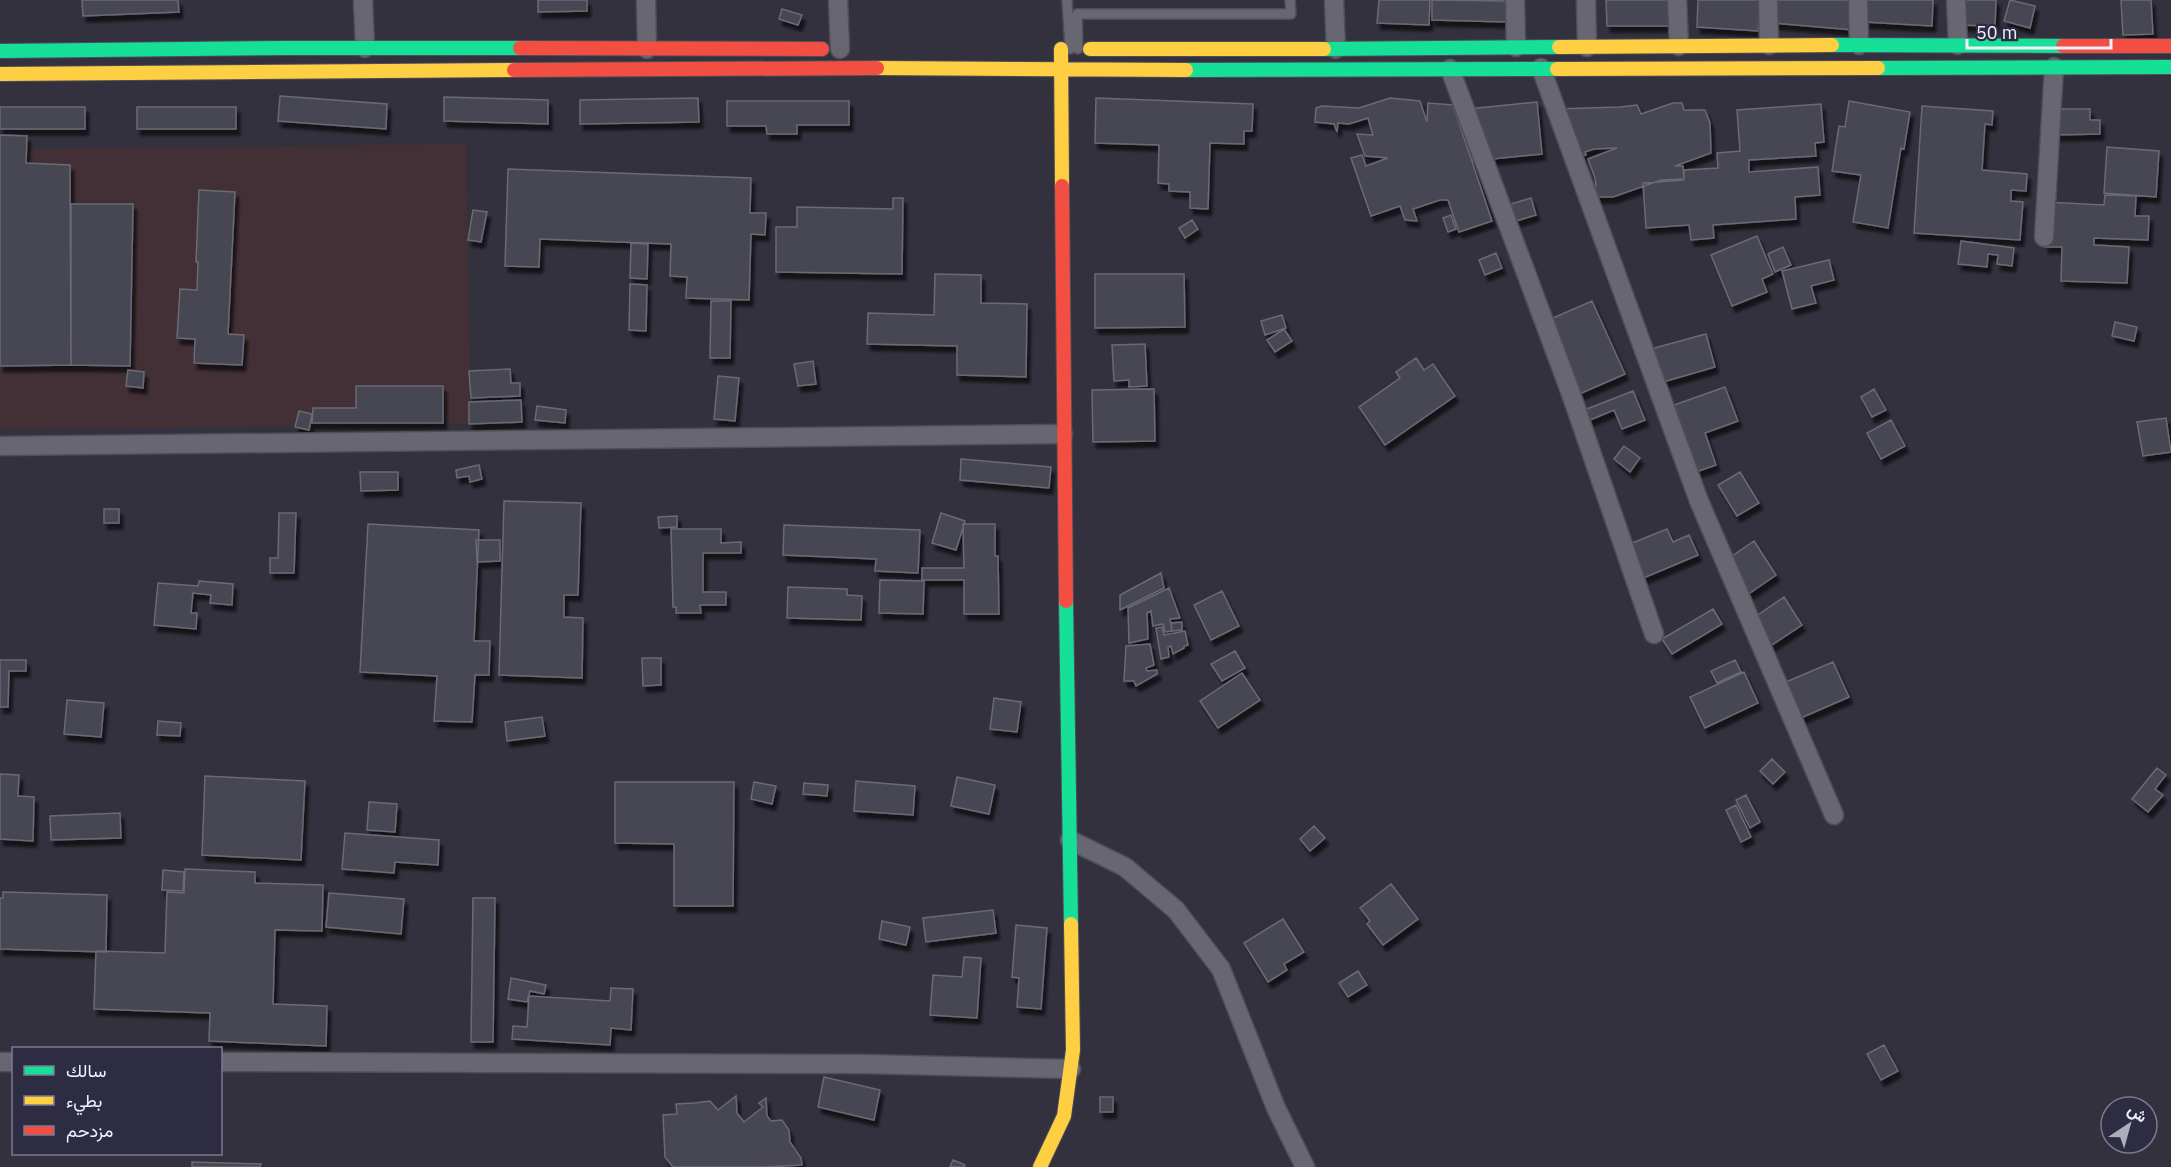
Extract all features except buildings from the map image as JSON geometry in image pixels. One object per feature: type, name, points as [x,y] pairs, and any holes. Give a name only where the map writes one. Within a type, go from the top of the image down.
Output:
[{"type":"main road","points":[[1040,1167],[1064,1116],[1073,1050],[1063,434],[1062,68],[1065,49],[1769,45],[2171,46]]},
{"type":"main road","points":[[0,51],[365,48],[846,49]]},
{"type":"main road","points":[[0,74],[577,69],[2171,67]]},
{"type":"street","points":[[363,0],[365,48]]},
{"type":"street","points":[[646,0],[647,49]]},
{"type":"street","points":[[838,0],[846,49]]},
{"type":"street","points":[[1334,0],[1336,49]]},
{"type":"street","points":[[1515,0],[1516,47]]},
{"type":"street","points":[[1586,0],[1587,47]]},
{"type":"street","points":[[1677,0],[1679,46]]},
{"type":"street","points":[[1768,0],[1769,45]]},
{"type":"street","points":[[1858,0],[1858,45]]},
{"type":"street","points":[[1956,0],[1958,45]]},
{"type":"street","points":[[2044,237],[2054,67]]},
{"type":"street","points":[[1541,68],[1699,501],[1834,815]]},
{"type":"street","points":[[1450,69],[1570,391],[1654,634]]},
{"type":"street","points":[[0,446],[1063,434]]},
{"type":"street","points":[[1070,840],[1125,867],[1176,910],[1221,969],[1276,1108],[1305,1167]]},
{"type":"street","points":[[222,1062],[864,1064],[1071,1069]]},
{"type":"lane","points":[[1065,49],[1067,0]]},
{"type":"lane","points":[[1065,49],[1077,14],[1291,14],[1290,0]]},
{"type":"shaded area","points":[[466,144],[471,424],[0,430],[0,149]]},
{"type":"traffic: fast","points":[[1832,45],[2063,46]]},
{"type":"traffic: fast","points":[[1324,49],[1559,47]]},
{"type":"traffic: fast","points":[[0,51],[520,48]]},
{"type":"traffic: fast","points":[[1878,68],[2171,67]]},
{"type":"traffic: fast","points":[[1186,70],[1557,69]]},
{"type":"traffic: fast","points":[[1066,601],[1071,924]]},
{"type":"traffic: slow","points":[[1559,47],[1832,45]]},
{"type":"traffic: slow","points":[[1061,49],[1062,186]]},
{"type":"traffic: slow","points":[[1090,49],[1324,49]]},
{"type":"traffic: slow","points":[[877,68],[1186,70]]},
{"type":"traffic: slow","points":[[1557,69],[1878,68]]},
{"type":"traffic: slow","points":[[0,74],[514,70]]},
{"type":"traffic: slow","points":[[1040,1167],[1064,1116],[1073,1050],[1071,924]]},
{"type":"traffic: jam","points":[[2063,46],[2171,46]]},
{"type":"traffic: jam","points":[[520,48],[822,49]]},
{"type":"traffic: jam","points":[[514,70],[877,68]]},
{"type":"traffic: jam","points":[[1062,186],[1066,601]]}]
